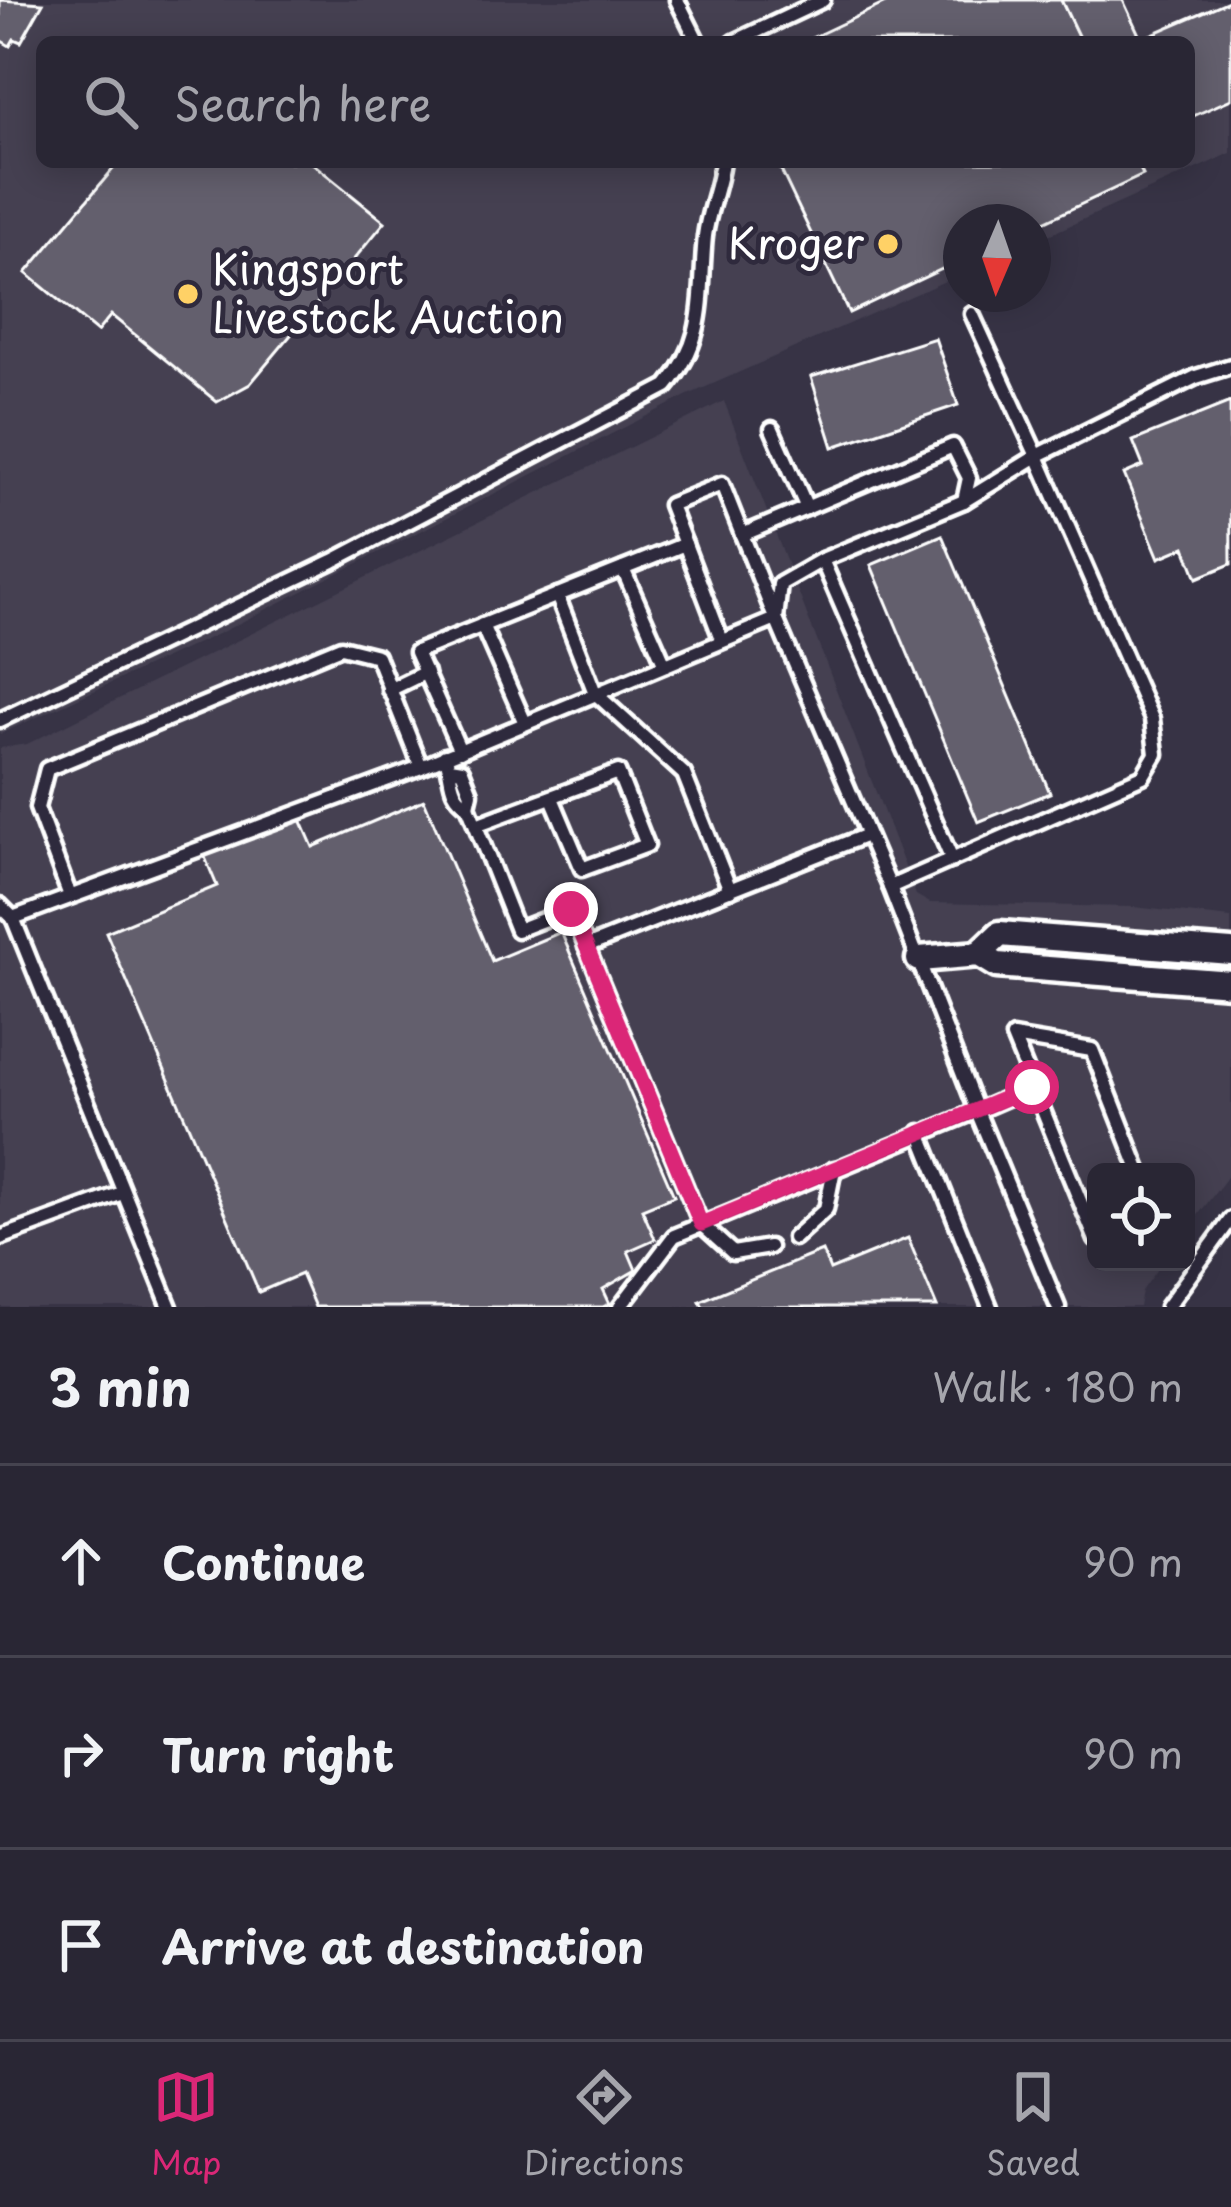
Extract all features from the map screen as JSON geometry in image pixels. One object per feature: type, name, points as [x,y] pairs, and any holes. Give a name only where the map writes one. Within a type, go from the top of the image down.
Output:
[{"type":"street","points":[[979,954],[1000,934],[1231,952]]},
{"type":"street","points":[[920,959],[979,954],[997,965],[1231,983]]},
{"type":"lane","points":[[677,0],[695,36]]},
{"type":"lane","points":[[747,36],[823,0]]},
{"type":"lane","points":[[0,720],[333,561],[667,386],[689,360],[698,336],[706,230],[721,168]]},
{"type":"lane","points":[[890,887],[1143,776],[1156,754],[1152,719],[973,314]]},
{"type":"lane","points":[[776,619],[780,584],[822,560],[964,501],[1037,456],[1196,377],[1231,366]]},
{"type":"lane","points":[[772,429],[807,508]]},
{"type":"lane","points":[[742,535],[953,446],[968,478],[964,501]]},
{"type":"lane","points":[[722,641],[670,505],[722,484],[920,959],[1058,1307]]},
{"type":"lane","points":[[460,751],[416,652],[685,544]]},
{"type":"lane","points":[[822,560],[952,860]]},
{"type":"lane","points":[[623,568],[665,665]]},
{"type":"lane","points":[[557,595],[595,694],[684,773],[730,890]]},
{"type":"lane","points":[[13,918],[421,767],[447,762],[460,751],[776,619]]},
{"type":"lane","points":[[482,626],[525,724]]},
{"type":"lane","points":[[70,896],[37,808],[47,769],[341,647],[377,656],[421,767]]},
{"type":"lane","points":[[389,690],[426,672]]},
{"type":"lane","points":[[447,762],[447,778],[455,797],[468,806],[517,931],[571,909],[701,1224],[733,1253],[769,1247]]},
{"type":"lane","points":[[476,825],[618,772],[647,845],[582,869],[551,798]]},
{"type":"lane","points":[[586,947],[867,835]]},
{"type":"lane","points":[[0,905],[13,918],[170,1307]]},
{"type":"lane","points":[[1087,1218],[1013,1037],[1092,1050],[1136,1163]]},
{"type":"lane","points":[[620,1307],[674,1236],[1032,1087]]},
{"type":"lane","points":[[920,1132],[990,1307]]},
{"type":"lane","points":[[794,1238],[826,1209],[833,1169]]},
{"type":"lane","points":[[0,1238],[122,1193]]},
{"type":"lane","points":[[1167,1307],[1231,1219]]},
{"type":"shaded area","points":[[0,0],[1231,0],[1231,153],[1051,234],[1051,204],[943,204],[943,282],[688,395],[222,632],[0,734]]},
{"type":"shaded area","points":[[724,401],[916,895],[930,903],[1134,907],[1231,918],[1231,1172],[1195,1219],[1195,1163],[1087,1163],[1087,1271],[1156,1271],[1142,1291],[1139,1307],[0,1307],[0,748],[27,744]]},
{"type":"building","points":[[0,0],[43,3],[21,42],[14,39],[10,46],[0,40]]},
{"type":"building","points":[[892,0],[1061,0],[1078,36],[816,36]]},
{"type":"building","points":[[1061,0],[1123,0],[1140,36],[1078,36]]},
{"type":"building","points":[[1231,0],[1231,99],[1195,115],[1195,36],[1148,36]]},
{"type":"building","name":"Kingsport Livestock Auction","points":[[114,168],[318,168],[385,222],[250,384],[217,402],[111,315],[97,332],[26,273]]},
{"type":"building","name":"Kroger","points":[[780,168],[1140,168],[1143,175],[1051,218],[1051,204],[943,204],[943,269],[849,313]]},
{"type":"building","points":[[935,338],[958,405],[833,447],[811,377]]},
{"type":"building","points":[[1230,402],[1231,564],[1197,578],[1185,547],[1159,558],[1124,474],[1143,466],[1133,441]]},
{"type":"building","points":[[942,535],[1050,793],[978,822],[871,565]]},
{"type":"building","points":[[424,800],[492,961],[561,932],[674,1196],[642,1209],[655,1239],[628,1251],[636,1270],[603,1289],[610,1304],[603,1307],[315,1307],[301,1274],[259,1292],[106,932],[217,886],[204,855],[299,815],[313,847]]},
{"type":"building","points":[[908,1238],[937,1307],[703,1307],[700,1301],[822,1251],[830,1270]]},
{"type":"place","name":"Kroger","points":[[888,244]]},
{"type":"place","name":"Kingsport Livestock Auction","points":[[188,294]]},
{"type":"route","points":[[571,909],[701,1224],[1032,1087]]}]
